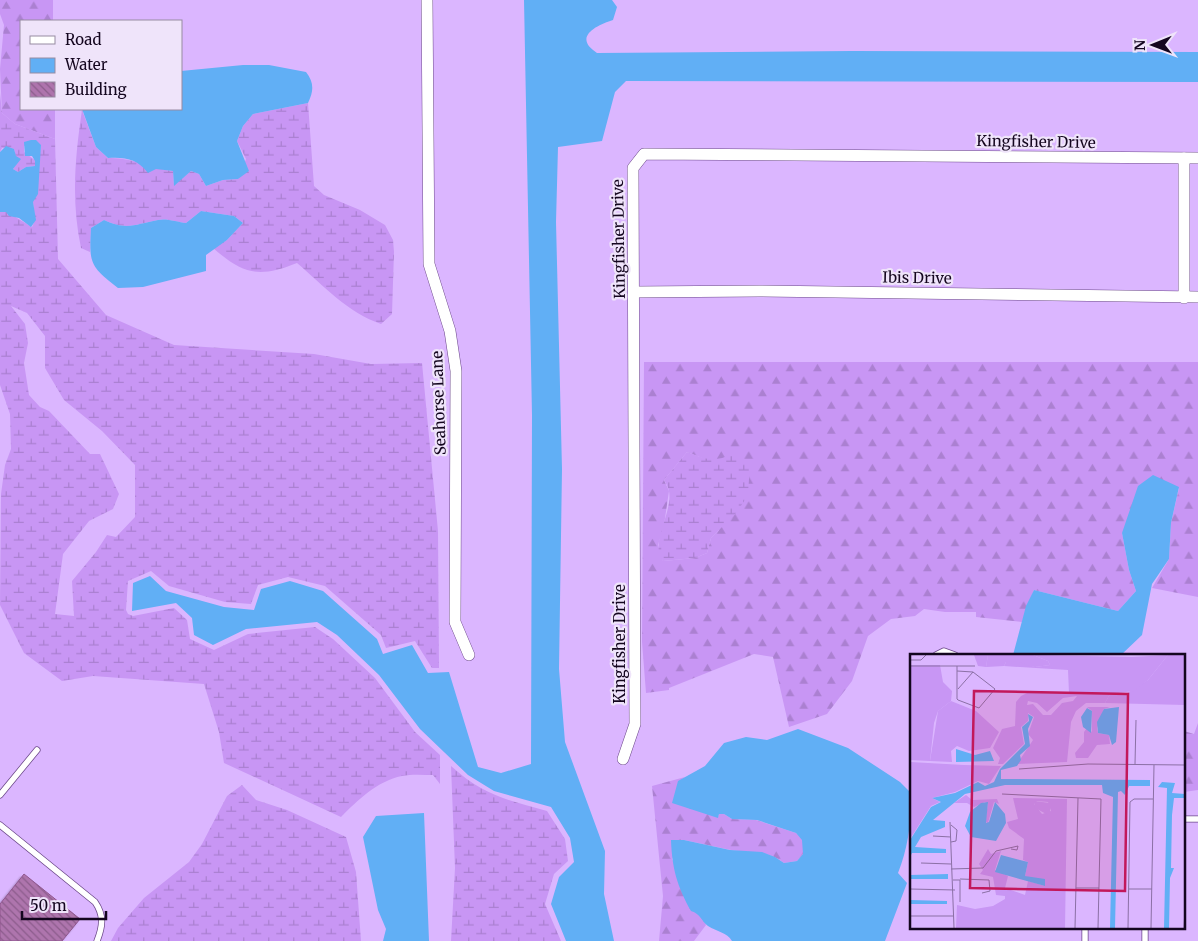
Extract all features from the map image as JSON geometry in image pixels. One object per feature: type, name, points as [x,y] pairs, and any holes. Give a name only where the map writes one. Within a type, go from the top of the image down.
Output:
[{"type":"street","name":"Seahorse Lane","points":[[427,0],[428,256],[436,291],[450,331],[456,371],[455,622],[469,655]]},
{"type":"street","name":"Kingfisher Drive","points":[[623,759],[635,724],[634,168],[644,154],[1198,158]]},
{"type":"street","points":[[1184,158],[1184,298]]},
{"type":"street","name":"Ibis Drive","points":[[635,292],[760,291],[1198,297]]},
{"type":"lane","points":[[938,654],[944,651],[952,654]]},
{"type":"lane","points":[[0,795],[37,750]]},
{"type":"lane","points":[[0,826],[95,902],[101,910],[102,920],[102,929],[97,941]]},
{"type":"lane","points":[[1085,928],[1085,941]]},
{"type":"lane","points":[[1145,928],[1145,941]]},
{"type":"green space","points":[[0,0],[53,0],[53,20],[20,20],[20,110],[55,110],[55,139],[15,124],[2,113],[0,69],[4,25],[0,14]]},
{"type":"green space","points":[[0,93],[2,113],[15,124],[55,139],[58,259],[106,315],[174,345],[314,354],[371,364],[422,363],[438,531],[439,668],[432,668],[415,641],[386,648],[381,635],[325,586],[288,577],[258,585],[251,604],[225,602],[169,586],[151,571],[128,581],[126,610],[128,614],[133,616],[174,608],[187,620],[190,639],[214,650],[248,634],[315,627],[333,639],[375,678],[415,732],[440,755],[440,784],[433,775],[409,775],[393,778],[368,792],[341,817],[224,763],[219,732],[204,684],[93,676],[62,681],[24,653],[0,605],[1,494],[5,465],[11,449],[10,414],[0,385],[0,212],[7,212],[32,227],[35,220],[33,202],[41,145],[24,146],[24,152],[36,161],[35,166],[26,167],[18,172],[13,169],[17,163],[14,149],[2,148],[0,152]],"holes":[[[11,306],[27,313],[45,336],[45,368],[64,400],[102,431],[135,465],[135,517],[116,537],[107,535],[96,552],[72,581],[74,616],[55,614],[63,554],[89,521],[113,509],[119,494],[100,454],[90,454],[49,411],[40,407],[29,395],[24,363],[28,343],[25,324]]]},
{"type":"green space","points":[[308,103],[314,186],[324,195],[360,210],[385,225],[393,240],[392,314],[381,324],[357,313],[297,263],[284,268],[262,272],[243,269],[224,257],[213,248],[227,240],[243,223],[234,216],[201,211],[186,223],[161,220],[125,226],[104,220],[91,228],[90,252],[81,248],[76,213],[75,179],[82,110],[96,147],[108,158],[125,159],[173,171],[174,185],[191,171],[199,174],[206,186],[223,180],[238,179],[246,159],[237,141],[243,126],[253,114]]},
{"type":"green space","points":[[644,362],[1198,362],[1198,597],[1152,588],[1169,559],[1171,523],[1179,488],[1122,533],[1129,570],[1136,591],[1118,611],[1034,590],[1022,622],[976,617],[976,612],[945,612],[924,609],[915,616],[891,619],[868,636],[852,681],[827,714],[789,727],[773,657],[754,654],[669,688],[669,690],[646,693],[642,642]],"holes":[[[687,452],[707,460],[722,460],[719,530],[711,538],[707,553],[695,558],[663,561],[658,545],[664,525],[669,491],[664,480]]]},
{"type":"green space","points":[[687,452],[710,459],[720,458],[733,453],[750,463],[748,495],[737,512],[711,538],[707,553],[695,558],[663,561],[659,553],[659,545],[669,500],[669,491],[664,480]]},
{"type":"green space","points":[[1198,723],[1198,790],[1186,792],[1186,732],[1194,734]]},
{"type":"green space","points":[[451,766],[485,790],[507,800],[547,811],[565,839],[568,861],[554,874],[545,904],[561,941],[451,941],[455,868]]},
{"type":"green space","points":[[685,777],[678,782],[696,810],[718,817],[719,814],[724,814],[732,819],[756,820],[796,833],[803,840],[803,854],[797,861],[784,863],[765,854],[731,850],[684,840],[672,859],[706,925],[694,941],[659,941],[663,896],[652,786]]},
{"type":"green space","points":[[242,785],[256,800],[287,810],[346,837],[356,872],[361,941],[111,941],[118,928],[144,898],[189,862],[202,844],[227,796]]},
{"type":"water","points":[[524,0],[612,0],[617,7],[613,20],[594,28],[587,37],[590,47],[597,53],[852,51],[1198,52],[1198,82],[626,81],[615,92],[602,141],[558,147],[556,222],[562,469],[559,669],[565,742],[605,851],[604,894],[614,941],[566,941],[551,904],[559,877],[574,862],[570,838],[551,807],[494,791],[468,775],[420,729],[379,675],[337,635],[317,622],[246,629],[213,645],[194,635],[192,618],[176,603],[132,611],[133,583],[150,576],[166,591],[224,607],[254,610],[261,589],[290,581],[323,591],[377,639],[383,654],[412,645],[428,673],[449,672],[478,767],[501,773],[531,764],[532,415]]},
{"type":"water","points":[[243,65],[269,65],[306,72],[311,79],[312,91],[308,103],[253,114],[243,126],[237,141],[249,171],[238,179],[223,180],[206,186],[199,174],[191,171],[174,186],[173,171],[156,169],[148,173],[144,168],[131,160],[108,158],[96,147],[82,110],[182,110],[182,71]]},
{"type":"water","points":[[36,140],[41,145],[38,194],[33,202],[36,220],[31,227],[19,218],[9,216],[6,212],[0,212],[0,152],[6,146],[14,149],[16,156],[21,159],[13,169],[18,172],[26,167],[35,166],[32,156],[25,156],[24,142]]},
{"type":"water","points":[[201,211],[234,216],[243,223],[227,240],[206,255],[206,271],[143,287],[118,288],[93,263],[90,249],[91,228],[104,220],[125,226],[161,220],[186,223]]},
{"type":"water","points":[[1153,475],[1179,487],[1171,523],[1169,559],[1152,584],[1142,635],[1122,654],[1013,654],[1026,606],[1034,590],[1118,611],[1136,591],[1129,570],[1122,533],[1138,486]]},
{"type":"water","points":[[798,729],[848,748],[900,782],[910,792],[909,834],[898,873],[907,883],[885,941],[732,941],[725,934],[708,926],[697,914],[691,911],[676,877],[671,840],[684,840],[730,850],[762,852],[784,863],[797,861],[803,854],[802,840],[796,833],[757,820],[732,819],[724,814],[719,814],[718,818],[672,803],[678,781],[705,766],[724,743],[746,737],[767,740]]},
{"type":"water","points":[[424,813],[429,941],[383,941],[386,929],[378,910],[363,837],[376,816]]},
{"type":"building","points":[[24,874],[80,919],[62,941],[0,941],[0,904]]}]
